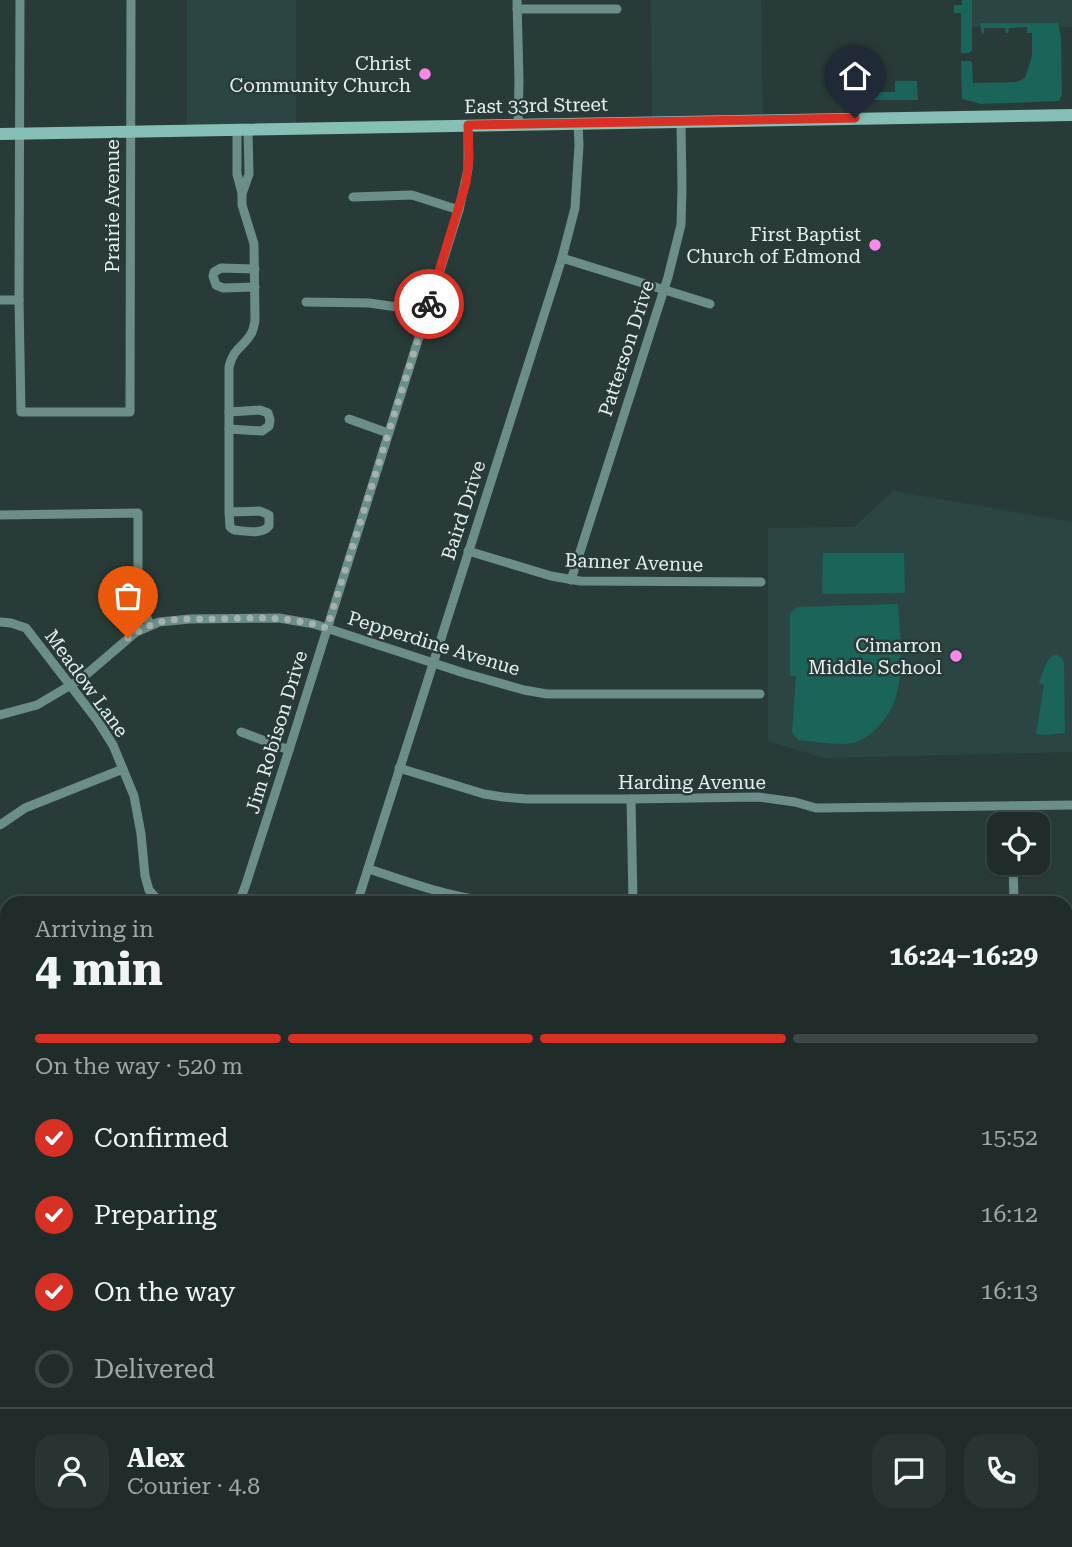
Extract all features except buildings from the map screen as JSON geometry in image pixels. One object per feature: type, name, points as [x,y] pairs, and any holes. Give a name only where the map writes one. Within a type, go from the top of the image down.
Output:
[{"type":"street","points":[[0,300],[19,300],[20,0]]},
{"type":"street","name":"Prairie Avenue","points":[[19,300],[21,412],[130,412],[131,0]]},
{"type":"street","points":[[518,125],[517,4],[618,9]]},
{"type":"street","name":"East 33rd Street","points":[[0,134],[1072,115]]},
{"type":"street","name":"Patterson Drive","points":[[571,580],[681,225],[681,122]]},
{"type":"street","name":"Baird Drive","points":[[359,896],[562,258],[575,208],[578,124]]},
{"type":"street","name":"Jim Robison Drive","points":[[241,896],[459,211],[468,169],[468,125]]},
{"type":"street","points":[[229,512],[230,361],[253,331],[255,320],[254,244],[242,205],[237,170],[242,130]]},
{"type":"street","points":[[242,130],[249,170],[242,193]]},
{"type":"street","points":[[237,170],[249,170]]},
{"type":"street","points":[[353,197],[412,195],[459,211]]},
{"type":"street","points":[[562,258],[710,304]]},
{"type":"street","points":[[255,269],[220,268],[213,276],[216,285],[223,288],[255,287]]},
{"type":"street","points":[[306,302],[369,303],[397,307],[425,316]]},
{"type":"street","points":[[229,412],[260,410],[268,414],[271,420],[269,426],[262,431],[229,429]]},
{"type":"street","points":[[349,419],[388,433]]},
{"type":"street","points":[[0,515],[138,513],[139,598],[150,625]]},
{"type":"street","name":"Banner Avenue","points":[[468,551],[551,576],[589,582],[761,582]]},
{"type":"street","name":"Pepperdine Avenue","points":[[0,715],[37,705],[70,686],[128,638],[150,625],[190,619],[279,618],[314,624],[503,685],[547,694],[761,694]]},
{"type":"street","name":"Meadow Lane","points":[[0,622],[26,628],[113,745],[134,796],[145,876],[149,890],[154,896]]},
{"type":"street","points":[[241,732],[289,750]]},
{"type":"street","name":"Harding Avenue","points":[[399,768],[484,794],[526,799],[758,797],[816,808],[1072,804]]},
{"type":"street","points":[[0,825],[25,808],[123,769]]},
{"type":"street","points":[[631,799],[633,896]]},
{"type":"street","points":[[1012,806],[1012,812]]},
{"type":"street","points":[[369,869],[457,896]]},
{"type":"street","points":[[1013,875],[1014,896]]},
{"type":"shaded area","points":[[187,0],[296,0],[296,128],[187,131]]},
{"type":"shaded area","points":[[651,0],[761,0],[763,120],[652,122]]},
{"type":"shaded area","points":[[962,0],[1072,0],[1072,27],[962,27]]},
{"type":"shaded area","points":[[962,0],[972,0],[972,50],[969,53],[961,53],[961,13],[954,13],[954,5],[962,5]]},
{"type":"shaded area","points":[[980,23],[1058,23],[1061,37],[1062,95],[1059,101],[981,104],[962,99],[961,61],[972,63],[973,83],[1017,82],[1025,78],[1032,56],[1032,33],[1027,33],[1027,27],[1009,28],[1008,33],[1005,28],[984,28],[982,34]]},
{"type":"shaded area","points":[[895,81],[917,81],[918,100],[871,100],[870,92],[895,92]]},
{"type":"shaded area","points":[[893,491],[1072,522],[1072,752],[824,758],[768,741],[768,528],[854,527]]},
{"type":"shaded area","points":[[823,553],[904,553],[905,593],[822,594]]},
{"type":"shaded area","points":[[898,604],[900,670],[894,702],[887,716],[871,733],[853,743],[832,744],[798,740],[792,732],[796,676],[790,676],[790,613],[798,607]]},
{"type":"shaded area","points":[[1054,655],[1059,655],[1064,664],[1065,733],[1036,734],[1044,685],[1039,683],[1046,663]]},
{"type":"way so far","points":[[128,638],[159,622],[190,619],[279,618],[327,628],[429,304]]},
{"type":"place","name":"Christ Community Church","points":[[425,74]]},
{"type":"place","name":"First Baptist Church of Edmond","points":[[875,245]]},
{"type":"place","name":"Cimarron Middle School","points":[[956,656]]},
{"type":"route","points":[[429,304],[466,183],[469,158],[468,125],[855,118]]}]
